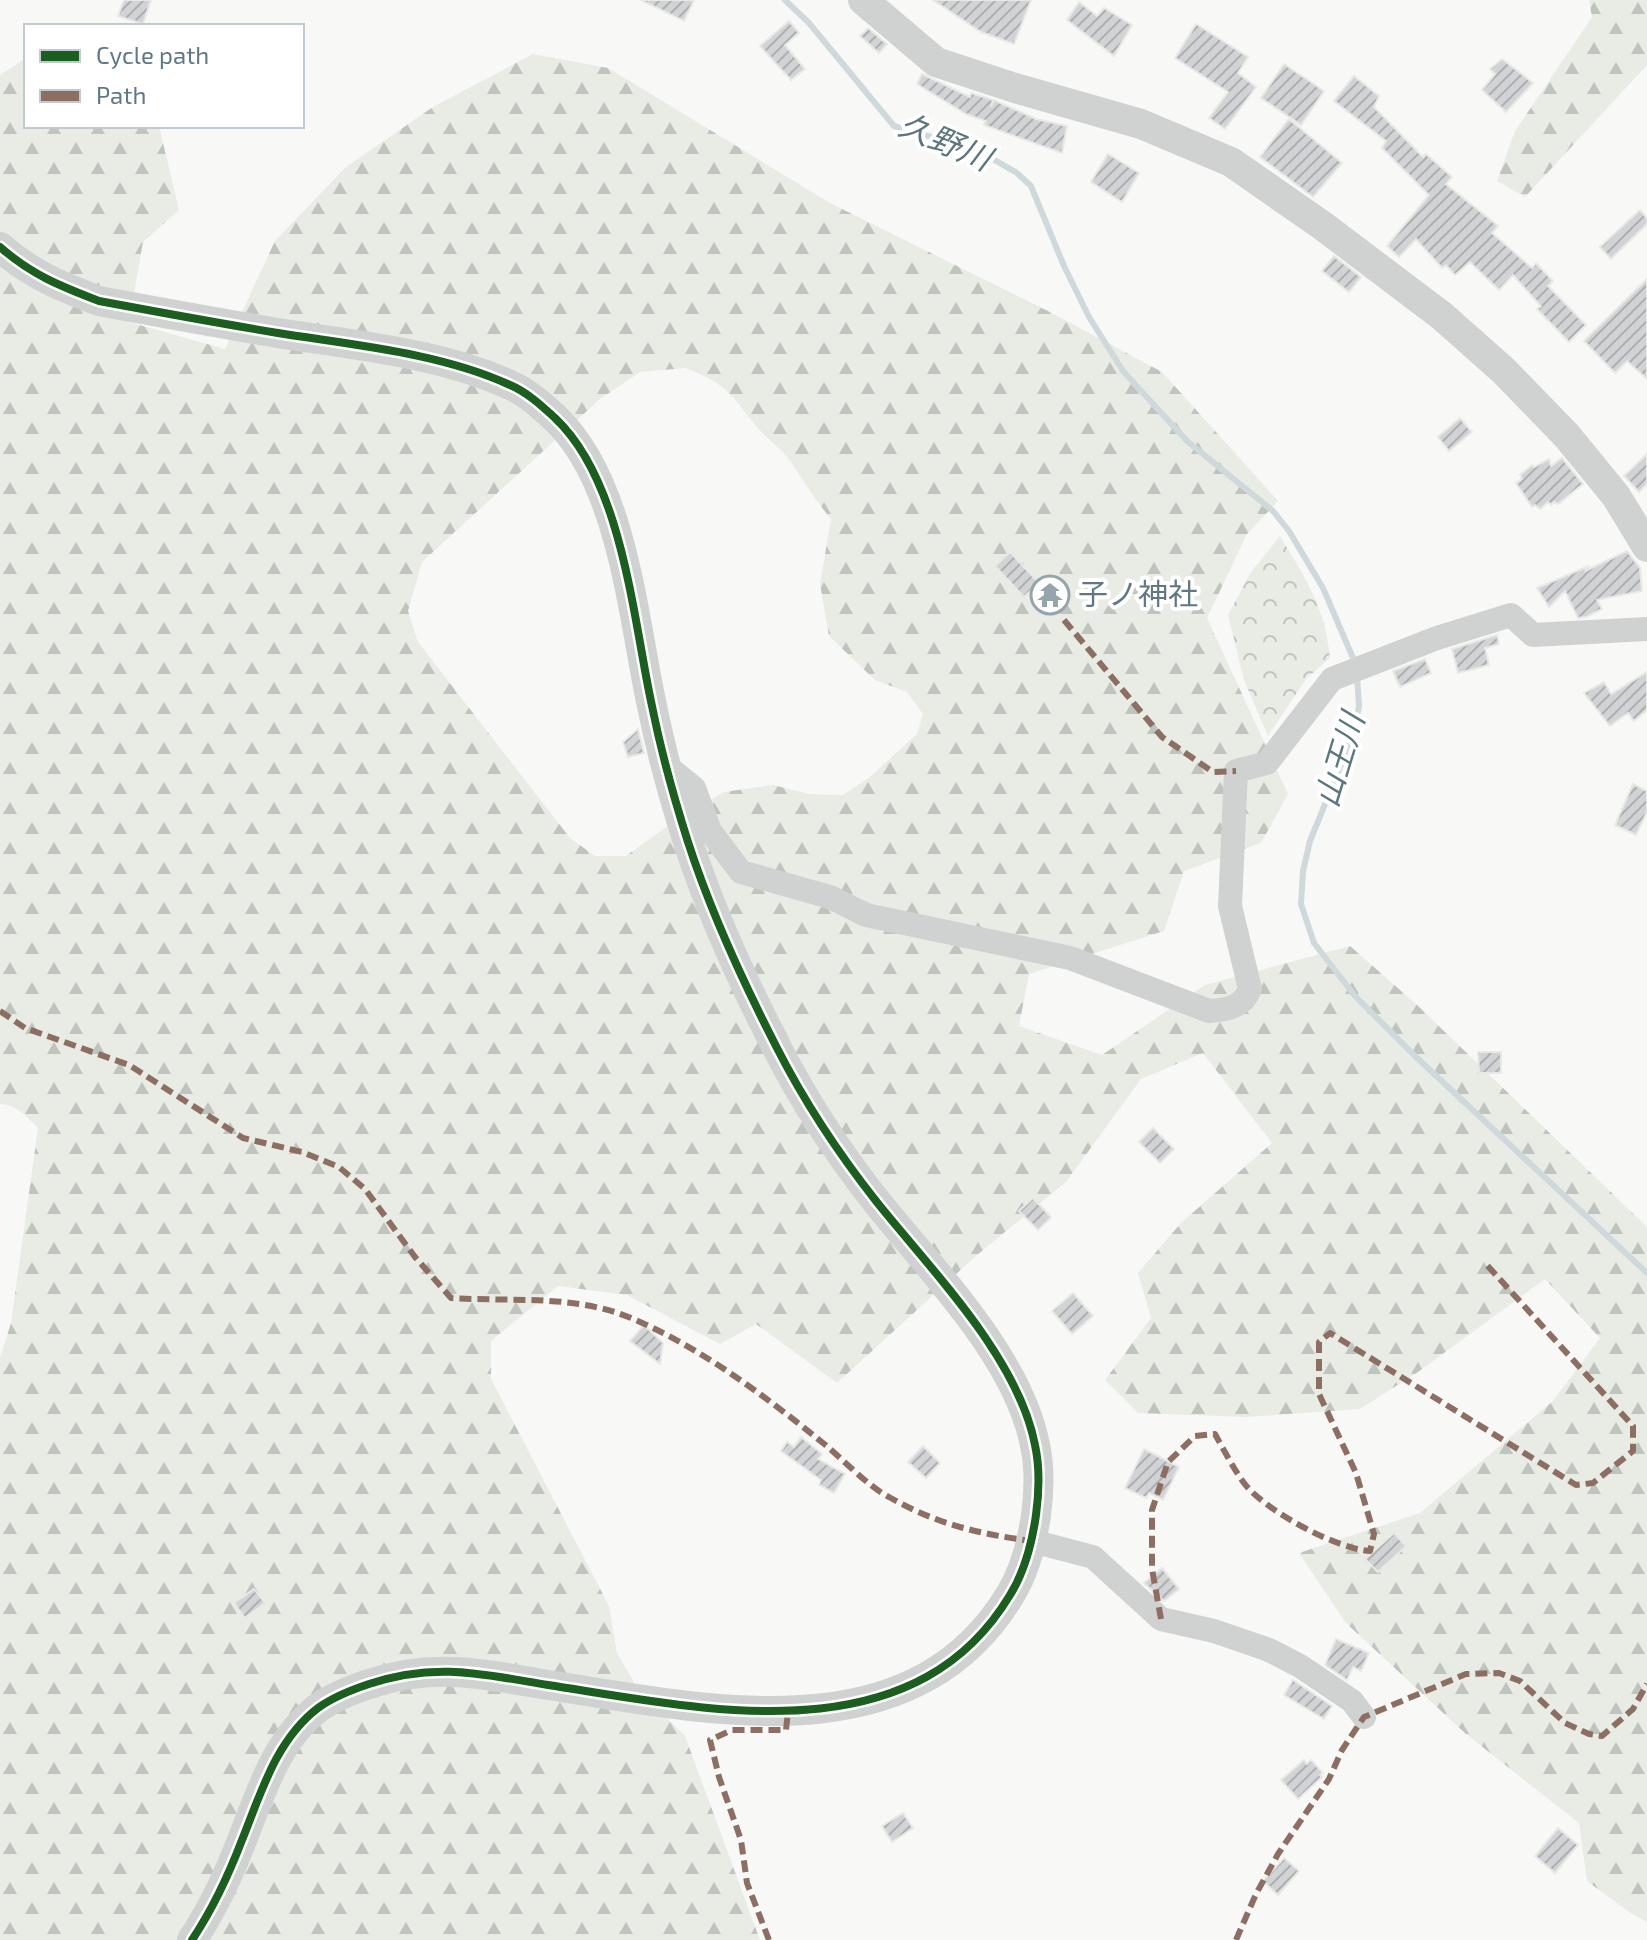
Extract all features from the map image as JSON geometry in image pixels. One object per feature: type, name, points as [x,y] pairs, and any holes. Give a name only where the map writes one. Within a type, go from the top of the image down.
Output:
[{"type":"street","points":[[863,0],[936,62],[1141,124],[1231,162],[1323,226],[1442,316],[1504,371],[1567,436],[1616,496],[1647,547]]},
{"type":"street","points":[[0,247],[48,282],[99,301],[447,364],[513,386],[564,425],[585,455],[599,484],[621,548],[654,715],[687,840],[739,970],[781,1055],[823,1125],[871,1194],[949,1290],[1005,1366],[1035,1443],[1039,1493],[1032,1541],[1016,1586],[980,1636],[932,1674],[877,1700],[832,1708],[788,1711],[676,1705],[466,1671],[412,1672],[339,1695],[315,1710],[291,1737],[267,1774],[240,1848],[192,1940]]},
{"type":"street","points":[[668,767],[694,788],[710,831],[741,872],[830,897],[866,915],[1070,958],[1209,1011],[1228,1010],[1246,999],[1250,989],[1230,906],[1236,771],[1267,763],[1332,679],[1387,656],[1511,615],[1533,635],[1647,629]]},
{"type":"street","points":[[1032,1541],[1093,1557],[1161,1619],[1214,1631],[1269,1650],[1300,1666],[1352,1701],[1364,1717]]},
{"type":"green space","points":[[1589,0],[1647,0],[1647,65],[1525,197],[1497,181],[1515,131],[1592,17]]},
{"type":"green space","points":[[533,54],[608,68],[830,203],[1048,311],[1162,372],[1278,501],[1247,534],[1207,618],[1288,794],[1261,843],[1184,871],[1164,931],[1029,974],[1019,1026],[1102,1055],[1205,985],[1350,946],[1416,1004],[1647,1227],[1647,1922],[1587,1881],[1579,1823],[1466,1734],[1346,1623],[1299,1553],[1420,1513],[1553,1401],[1600,1338],[1545,1279],[1418,1372],[1360,1409],[1246,1417],[1138,1413],[1105,1380],[1151,1318],[1138,1273],[1181,1223],[1272,1143],[1203,1053],[1141,1079],[1066,1182],[977,1255],[837,1383],[756,1324],[720,1344],[627,1295],[558,1286],[491,1341],[491,1379],[609,1606],[617,1653],[638,1689],[685,1736],[760,1940],[0,1940],[0,1358],[11,1323],[38,1128],[16,1109],[0,1104],[0,75],[24,59],[24,128],[159,128],[179,210],[143,242],[129,322],[225,349],[275,241],[346,167],[433,107]],"holes":[[[685,368],[719,384],[787,457],[831,519],[820,584],[829,636],[875,680],[907,692],[923,714],[917,734],[870,777],[843,795],[809,794],[773,785],[724,792],[676,820],[626,856],[595,856],[570,838],[418,642],[408,611],[422,562],[600,399],[640,372]]]},
{"type":"green space","points":[[1280,536],[1319,608],[1330,658],[1306,679],[1268,736],[1244,680],[1228,615],[1251,572]]},
{"type":"building","points":[[124,0],[151,0],[143,24],[118,16]]},
{"type":"building","points":[[641,0],[694,0],[684,21]]},
{"type":"building","points":[[933,0],[1031,0],[1014,44],[981,32]]},
{"type":"building","points":[[1079,2],[1097,16],[1104,8],[1132,25],[1114,56],[1067,20]]},
{"type":"building","points":[[789,21],[799,33],[785,45],[805,69],[791,80],[760,46]]},
{"type":"building","points":[[1196,24],[1248,57],[1238,73],[1256,87],[1225,129],[1209,118],[1228,92],[1175,58]]},
{"type":"building","points":[[868,28],[887,44],[879,53],[860,36]]},
{"type":"building","points":[[1502,59],[1533,83],[1506,112],[1482,90],[1495,74],[1490,69]]},
{"type":"building","points":[[1284,64],[1324,91],[1301,125],[1261,98]]},
{"type":"building","points":[[922,74],[970,97],[971,93],[993,100],[991,107],[994,100],[1036,119],[1067,126],[1062,153],[984,125],[986,121],[966,114],[917,84]]},
{"type":"building","points":[[1354,76],[1379,96],[1374,107],[1423,157],[1426,154],[1452,177],[1446,184],[1498,226],[1492,233],[1532,268],[1536,263],[1553,281],[1548,286],[1586,325],[1569,342],[1537,309],[1541,306],[1513,275],[1499,290],[1470,262],[1455,275],[1446,265],[1442,268],[1416,239],[1399,257],[1387,246],[1429,195],[1382,148],[1386,141],[1334,101]]},
{"type":"building","points":[[1289,119],[1342,163],[1313,197],[1260,157]]},
{"type":"building","points":[[1108,154],[1139,173],[1122,202],[1091,182]]},
{"type":"building","points":[[1640,210],[1647,218],[1647,224],[1611,259],[1600,247]]},
{"type":"building","points":[[1334,256],[1361,277],[1349,292],[1322,271]]},
{"type":"building","points":[[1647,279],[1647,379],[1627,361],[1615,373],[1584,341]]},
{"type":"building","points":[[1460,418],[1472,432],[1449,451],[1438,437]]},
{"type":"building","points":[[1647,454],[1647,484],[1639,492],[1624,476]]},
{"type":"building","points":[[1562,458],[1583,484],[1558,504],[1548,502],[1540,509],[1535,505],[1532,507],[1516,483],[1522,479],[1520,475],[1532,465],[1534,467],[1549,459],[1551,466]]},
{"type":"building","points":[[1627,551],[1640,568],[1642,591],[1597,600],[1602,609],[1586,617],[1578,618],[1565,591],[1549,607],[1537,588],[1589,566],[1585,571]]},
{"type":"building","name":"子ノ神社","points":[[1010,552],[1039,583],[1024,597],[995,566]]},
{"type":"building","points":[[1497,635],[1499,644],[1485,648],[1489,665],[1458,673],[1452,649]]},
{"type":"building","points":[[1425,659],[1431,673],[1400,687],[1393,671]]},
{"type":"building","points":[[1647,672],[1647,710],[1634,721],[1628,713],[1610,726],[1584,693],[1604,682],[1611,694]]},
{"type":"building","points":[[638,729],[644,753],[628,757],[623,742]]},
{"type":"building","points":[[1633,784],[1647,791],[1647,812],[1636,835],[1615,825]]},
{"type":"building","points":[[1478,1052],[1501,1052],[1501,1073],[1479,1073]]},
{"type":"building","points":[[1153,1128],[1174,1149],[1160,1163],[1139,1142]]},
{"type":"building","points":[[1033,1198],[1051,1217],[1038,1230],[1019,1211]]},
{"type":"building","points":[[1073,1293],[1093,1316],[1072,1334],[1052,1311]]},
{"type":"building","points":[[644,1325],[663,1343],[660,1364],[630,1341]]},
{"type":"building","points":[[801,1437],[822,1454],[818,1459],[845,1474],[834,1493],[819,1485],[821,1480],[781,1451],[787,1442],[794,1447]]},
{"type":"building","points":[[923,1446],[940,1463],[926,1478],[908,1462]]},
{"type":"building","points":[[1144,1449],[1179,1467],[1163,1500],[1149,1493],[1146,1498],[1125,1488]]},
{"type":"building","points":[[1394,1533],[1406,1546],[1378,1572],[1365,1559]]},
{"type":"building","points":[[1162,1568],[1179,1589],[1164,1601],[1144,1583]]},
{"type":"building","points":[[254,1589],[265,1603],[245,1618],[234,1603]]},
{"type":"building","points":[[1336,1639],[1369,1653],[1361,1671],[1353,1667],[1347,1680],[1325,1665]]},
{"type":"building","points":[[1293,1680],[1332,1706],[1324,1719],[1284,1695]]},
{"type":"building","points":[[1304,1760],[1307,1764],[1311,1760],[1323,1773],[1298,1799],[1281,1780]]},
{"type":"building","points":[[903,1813],[913,1828],[892,1842],[882,1826]]},
{"type":"building","points":[[1558,1828],[1578,1845],[1555,1873],[1535,1856]]},
{"type":"building","points":[[1284,1858],[1299,1871],[1278,1895],[1263,1881]]},
{"type":"waterway","name":"山王川","points":[[785,0],[809,23],[894,126],[979,151],[1017,173],[1031,186],[1089,317],[1123,371],[1187,441],[1273,511],[1289,531],[1323,588],[1356,665]]},
{"type":"waterway","name":"山王川","points":[[1357,676],[1359,706],[1354,733],[1310,841],[1303,871],[1301,904],[1314,943],[1355,996],[1415,1056],[1647,1273]]},
{"type":"marked path","points":[[1064,620],[1162,737],[1213,772],[1236,771]]},
{"type":"marked path","points":[[0,1011],[25,1028],[129,1065],[243,1138],[302,1152],[339,1167],[365,1189],[415,1257],[451,1298],[565,1302],[609,1310],[631,1318],[682,1343],[755,1390],[880,1492],[924,1514],[958,1526],[1032,1541]]},
{"type":"marked path","points":[[1161,1619],[1152,1569],[1152,1510],[1168,1462],[1195,1436],[1215,1434],[1244,1483],[1267,1505],[1320,1536],[1370,1551],[1374,1534],[1356,1473],[1319,1394],[1319,1342],[1330,1333],[1576,1485],[1593,1483],[1633,1451],[1633,1426],[1486,1264]]},
{"type":"marked path","points":[[1236,1940],[1278,1854],[1329,1779],[1342,1750],[1364,1717],[1466,1674],[1499,1673],[1520,1681],[1565,1723],[1589,1734],[1602,1736],[1633,1709],[1647,1684]]},
{"type":"marked path","points":[[769,1940],[747,1883],[741,1840],[710,1740],[732,1730],[786,1730],[788,1711]]},
{"type":"cycle path","points":[[0,247],[47,279],[99,301],[455,365],[516,388],[555,418],[578,445],[611,514],[673,791],[697,869],[740,973],[787,1068],[836,1146],[992,1347],[1026,1412],[1038,1463],[1038,1498],[1032,1536],[1024,1567],[1010,1595],[968,1647],[918,1681],[862,1701],[801,1710],[737,1710],[672,1704],[458,1672],[393,1677],[330,1700],[303,1721],[271,1768],[226,1879],[192,1940]]},
{"type":"place","name":"子ノ神社","points":[[1050,595]]},
{"type":"water label","name":"久野川","points":[[945,142]]}]
